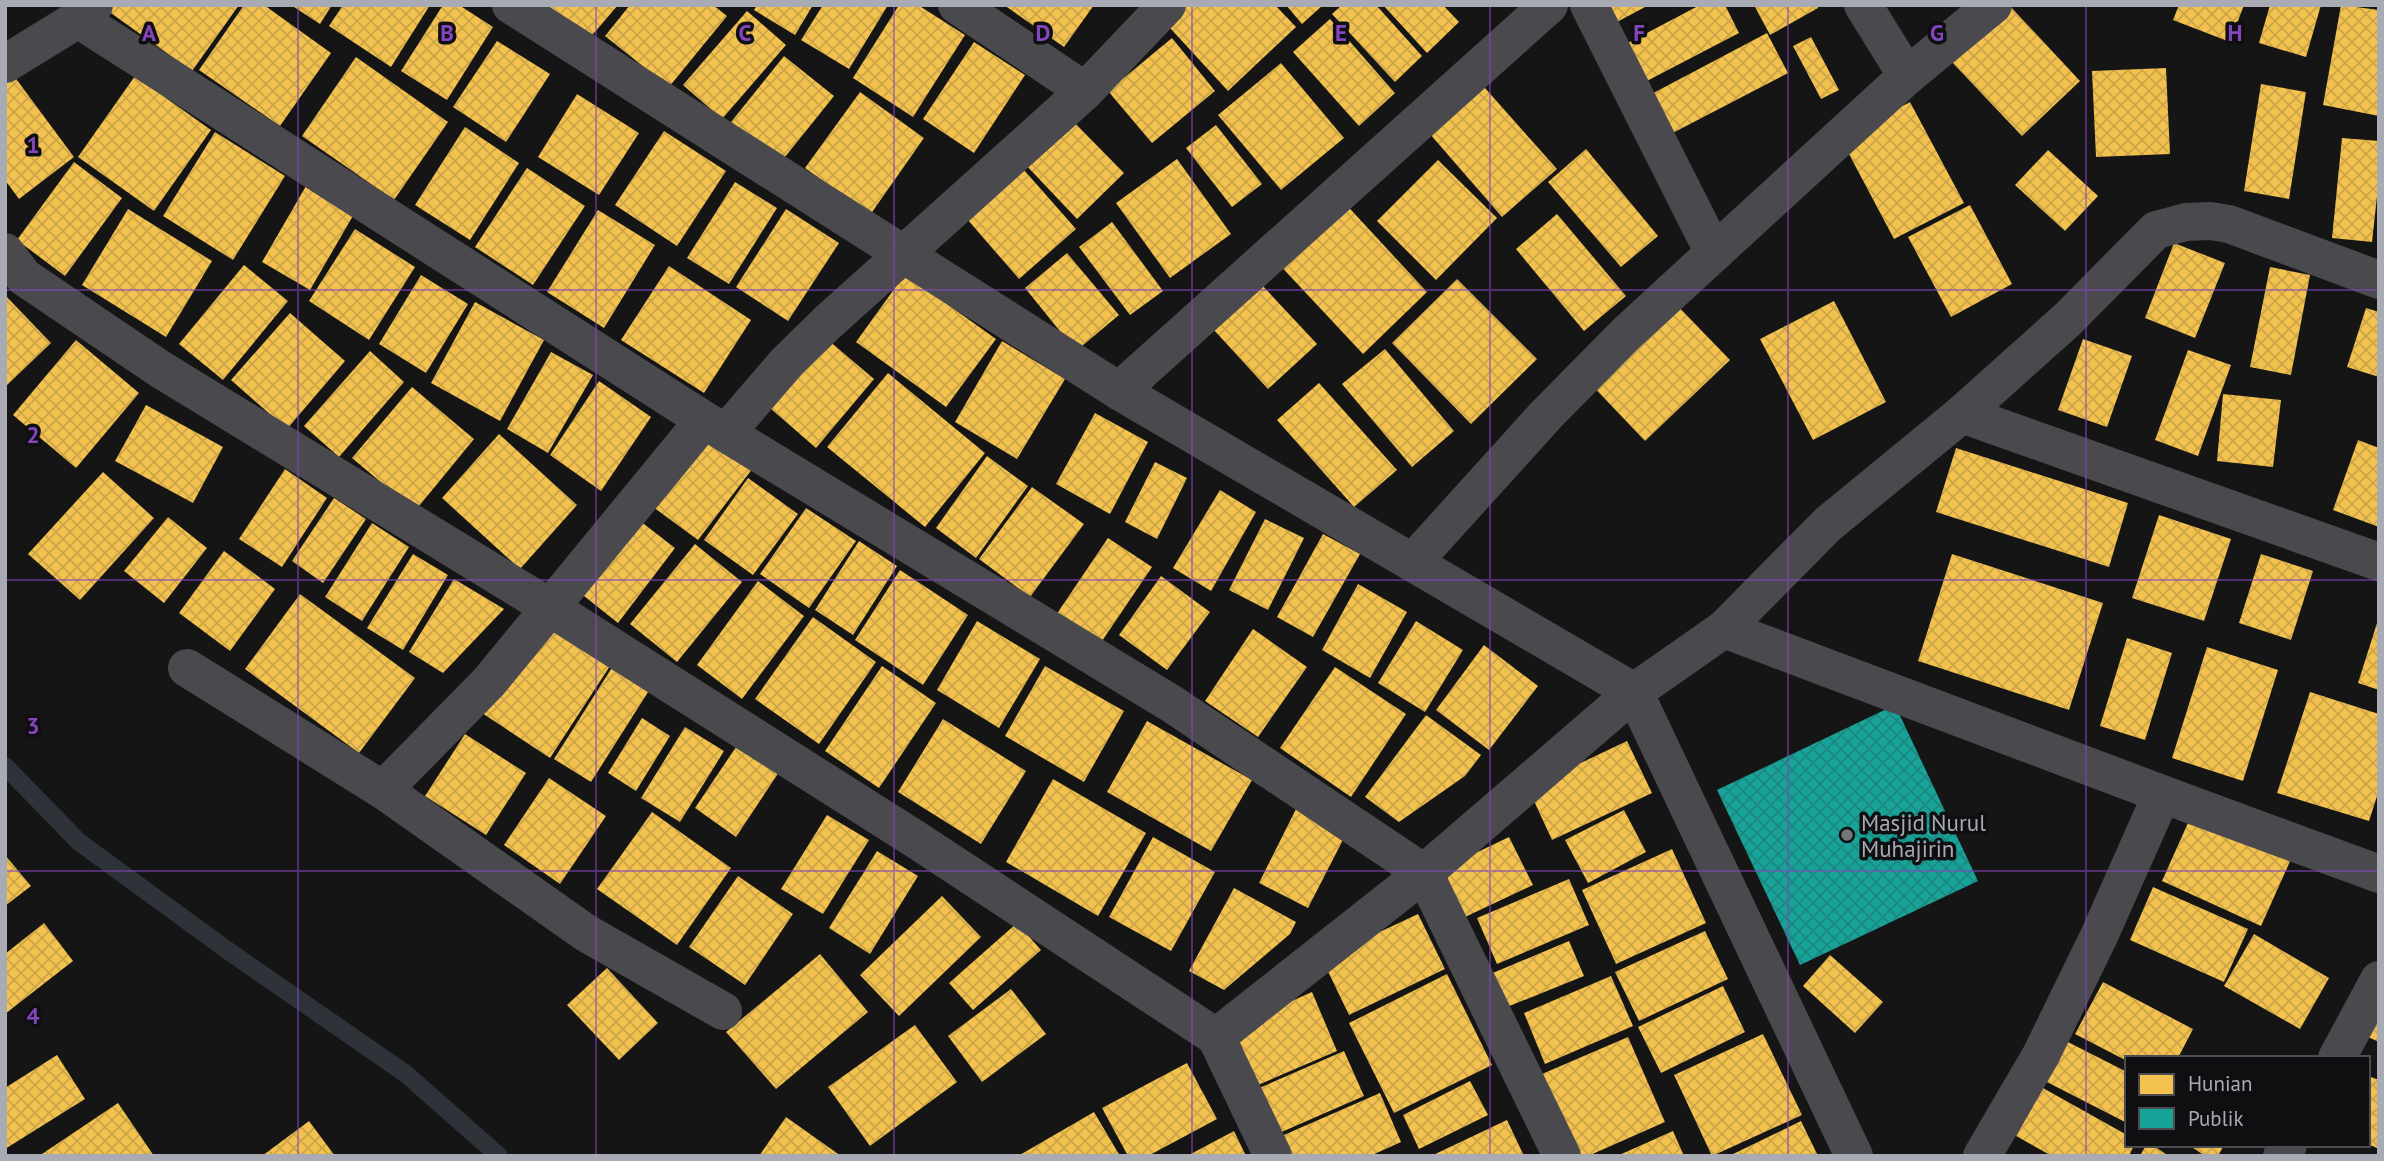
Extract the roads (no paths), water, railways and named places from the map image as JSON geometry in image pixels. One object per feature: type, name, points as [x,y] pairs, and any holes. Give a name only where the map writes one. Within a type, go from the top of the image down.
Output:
[{"type":"street","points":[[511,5],[1119,391],[1634,692],[1854,1156]]},
{"type":"street","points":[[957,5],[1085,91]]},
{"type":"street","points":[[383,790],[489,682],[549,607],[715,426],[1085,91],[1167,5]]},
{"type":"street","points":[[1119,391],[1549,5]]},
{"type":"street","points":[[1589,5],[1714,253]]},
{"type":"street","points":[[1863,5],[1907,76]]},
{"type":"street","points":[[1413,562],[1546,415],[1626,334],[1907,76],[1993,5]]},
{"type":"street","points":[[5,64],[86,12],[715,426],[1172,704],[1424,873],[1562,1156]]},
{"type":"street","points":[[1216,1037],[1424,873],[1634,692],[1724,629],[1828,524],[1962,414],[2068,319],[2156,230],[2186,222],[2210,221],[2229,224],[2379,280]]},
{"type":"street","points":[[5,252],[24,277],[160,369],[549,607],[915,839],[1216,1037],[1273,1156]]},
{"type":"street","points":[[1962,414],[2379,562]]},
{"type":"street","points":[[1724,629],[2379,874]]},
{"type":"street","points":[[187,668],[383,790],[586,933],[723,1011]]},
{"type":"street","points":[[1982,1156],[2041,1055],[2099,936],[2162,794]]},
{"type":"street","points":[[2338,1056],[2379,980]]},
{"type":"waterway","points":[[5,766],[79,842],[227,950],[406,1074],[499,1156]]},
{"type":"place","name":"Masjid Nurul Muhajirin","points":[[1847,835]]}]
